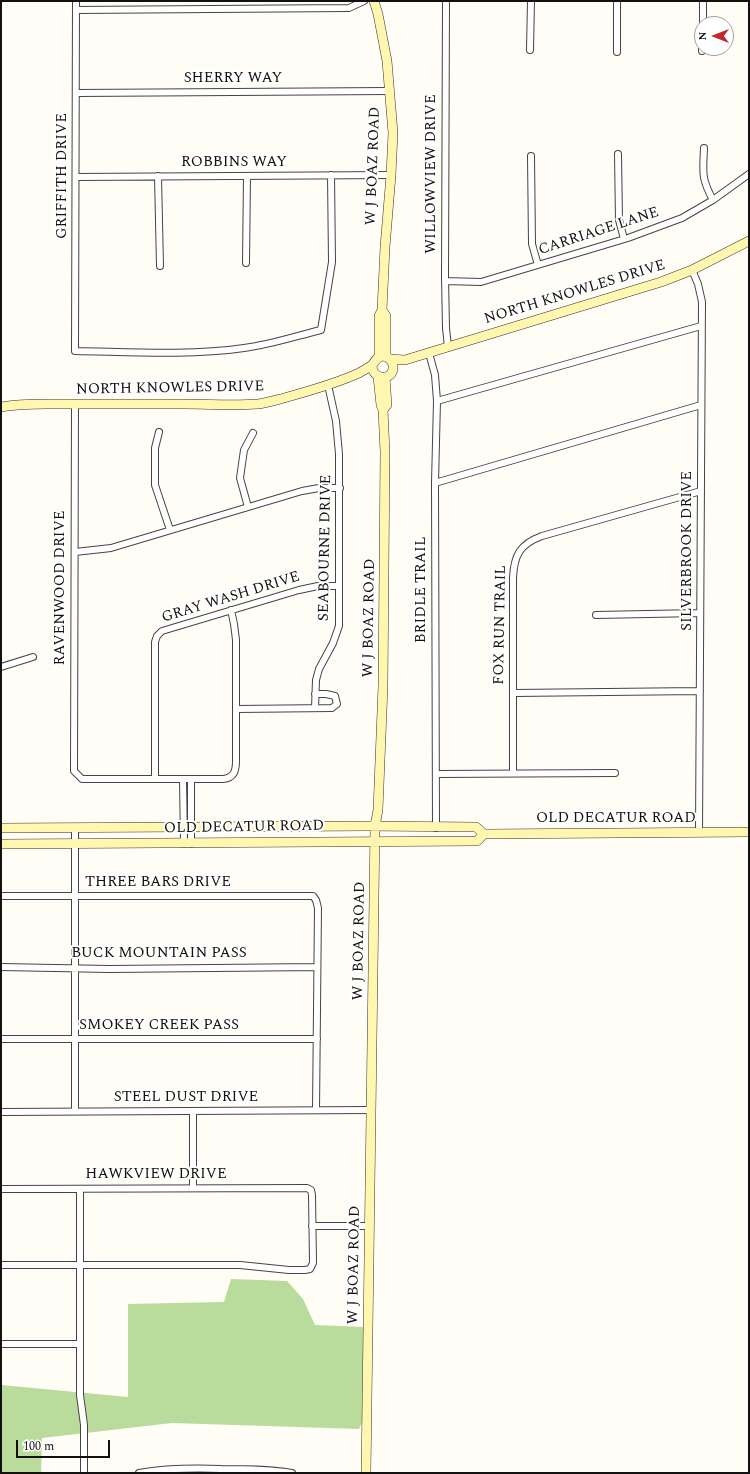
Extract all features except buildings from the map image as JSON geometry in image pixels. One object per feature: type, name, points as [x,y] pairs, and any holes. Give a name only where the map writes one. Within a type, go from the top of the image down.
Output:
[{"type":"main road","name":"W J BOAZ ROAD","points":[[374,1],[383,37],[390,91],[393,133],[382,310],[379,316],[385,358]]},
{"type":"main road","name":"NORTH KNOWLES DRIVE","points":[[385,358],[405,360],[661,282],[692,270],[749,241]]},
{"type":"main road","points":[[385,358],[393,364],[392,371],[388,376],[380,376],[373,372],[372,365],[374,361],[385,358]]},
{"type":"main road","name":"NORTH KNOWLES DRIVE","points":[[392,371],[405,360]]},
{"type":"main road","name":"NORTH KNOWLES DRIVE","points":[[1,406],[75,404],[259,404],[328,385],[359,373],[372,365]]},
{"type":"main road","name":"NORTH KNOWLES DRIVE","points":[[359,373],[380,376]]},
{"type":"main road","name":"W J BOAZ ROAD","points":[[366,1473],[375,826],[378,810],[383,686],[385,452],[383,410],[387,406],[380,376]]},
{"type":"main road","name":"OLD DECATUR ROAD","points":[[1,828],[375,826],[436,828],[476,827],[484,834],[749,832]]},
{"type":"main road","name":"OLD DECATUR ROAD","points":[[1,844],[477,841],[484,834]]},
{"type":"street","name":"GRIFFITH DRIVE","points":[[76,1],[75,351],[159,353],[221,351],[246,348],[321,330],[332,262],[331,175]]},
{"type":"street","points":[[76,10],[349,8],[364,1]]},
{"type":"street","name":"WILLOWVIEW DRIVE","points":[[446,1],[445,281],[448,347]]},
{"type":"street","points":[[530,50],[531,1]]},
{"type":"street","points":[[617,1],[617,52]]},
{"type":"street","points":[[703,1],[703,16]]},
{"type":"street","name":"SHERRY WAY","points":[[76,93],[390,91]]},
{"type":"street","points":[[704,148],[702,176],[713,200]]},
{"type":"street","points":[[618,154],[619,220],[624,239]]},
{"type":"street","points":[[532,156],[532,244],[538,265]]},
{"type":"street","name":"ROBBINS WAY","points":[[76,177],[391,174]]},
{"type":"street","name":"CARRIAGE LANE","points":[[445,281],[481,282],[624,239],[682,218],[713,200],[749,174]]},
{"type":"street","points":[[158,176],[160,266]]},
{"type":"street","points":[[246,263],[247,176]]},
{"type":"street","name":"SILVERBROOK DRIVE","points":[[692,270],[698,284],[702,302],[699,833]]},
{"type":"street","points":[[437,401],[702,326]]},
{"type":"street","name":"BRIDLE TRAIL","points":[[429,353],[436,375],[437,401],[436,828]]},
{"type":"street","name":"SEABOURNE DRIVE","points":[[315,708],[316,680],[319,669],[333,643],[338,626],[340,488],[338,438],[328,385]]},
{"type":"street","name":"RAVENWOOD DRIVE","points":[[75,404],[74,771],[82,779],[155,779]]},
{"type":"street","points":[[436,483],[701,405]]},
{"type":"street","points":[[159,432],[155,448],[156,485],[170,530]]},
{"type":"street","points":[[248,507],[240,478],[244,450],[253,433]]},
{"type":"street","points":[[75,552],[111,548],[302,491],[319,488],[340,488]]},
{"type":"street","name":"FOX RUN TRAIL","points":[[514,773],[513,578],[515,562],[520,550],[533,539],[542,536],[701,491]]},
{"type":"street","name":"GRAY WASH DRIVE","points":[[155,779],[155,647],[157,636],[162,631],[307,588],[339,586]]},
{"type":"street","points":[[155,779],[223,779],[232,776],[236,768],[236,636],[231,610]]},
{"type":"street","points":[[596,615],[700,614]]},
{"type":"street","points":[[1,667],[33,657]]},
{"type":"street","points":[[513,693],[700,691]]},
{"type":"street","points":[[236,709],[332,708],[337,704],[335,696],[315,694]]},
{"type":"street","points":[[436,774],[615,773]]},
{"type":"street","points":[[183,779],[187,827]]},
{"type":"street","points":[[187,844],[191,779]]},
{"type":"street","points":[[75,827],[75,1111]]},
{"type":"street","name":"THREE BARS DRIVE","points":[[1,896],[309,896],[315,898],[318,908],[317,967]]},
{"type":"street","name":"BUCK MOUNTAIN PASS","points":[[1,967],[317,967]]},
{"type":"street","points":[[316,1110],[317,967]]},
{"type":"street","name":"SMOKEY CREEK PASS","points":[[1,1039],[316,1039]]},
{"type":"street","name":"STEEL DUST DRIVE","points":[[1,1112],[371,1110]]},
{"type":"street","points":[[193,1111],[193,1188]]},
{"type":"street","name":"HAWKVIEW DRIVE","points":[[1,1189],[307,1188],[311,1190],[312,1195],[312,1226]]},
{"type":"street","points":[[80,1189],[80,1395],[84,1425],[84,1473]]},
{"type":"street","points":[[1,1265],[240,1265],[288,1270],[305,1270],[310,1268],[313,1263],[312,1226],[370,1226]]},
{"type":"street","points":[[1,1344],[80,1344]]},
{"type":"street","points":[[139,1473],[166,1468],[237,1471],[274,1470],[292,1473]]},
{"type":"green space","points":[[231,1279],[287,1281],[303,1299],[315,1325],[365,1327],[363,1420],[359,1429],[172,1423],[42,1438],[41,1473],[1,1473],[1,1385],[128,1397],[128,1304],[224,1302]]}]
